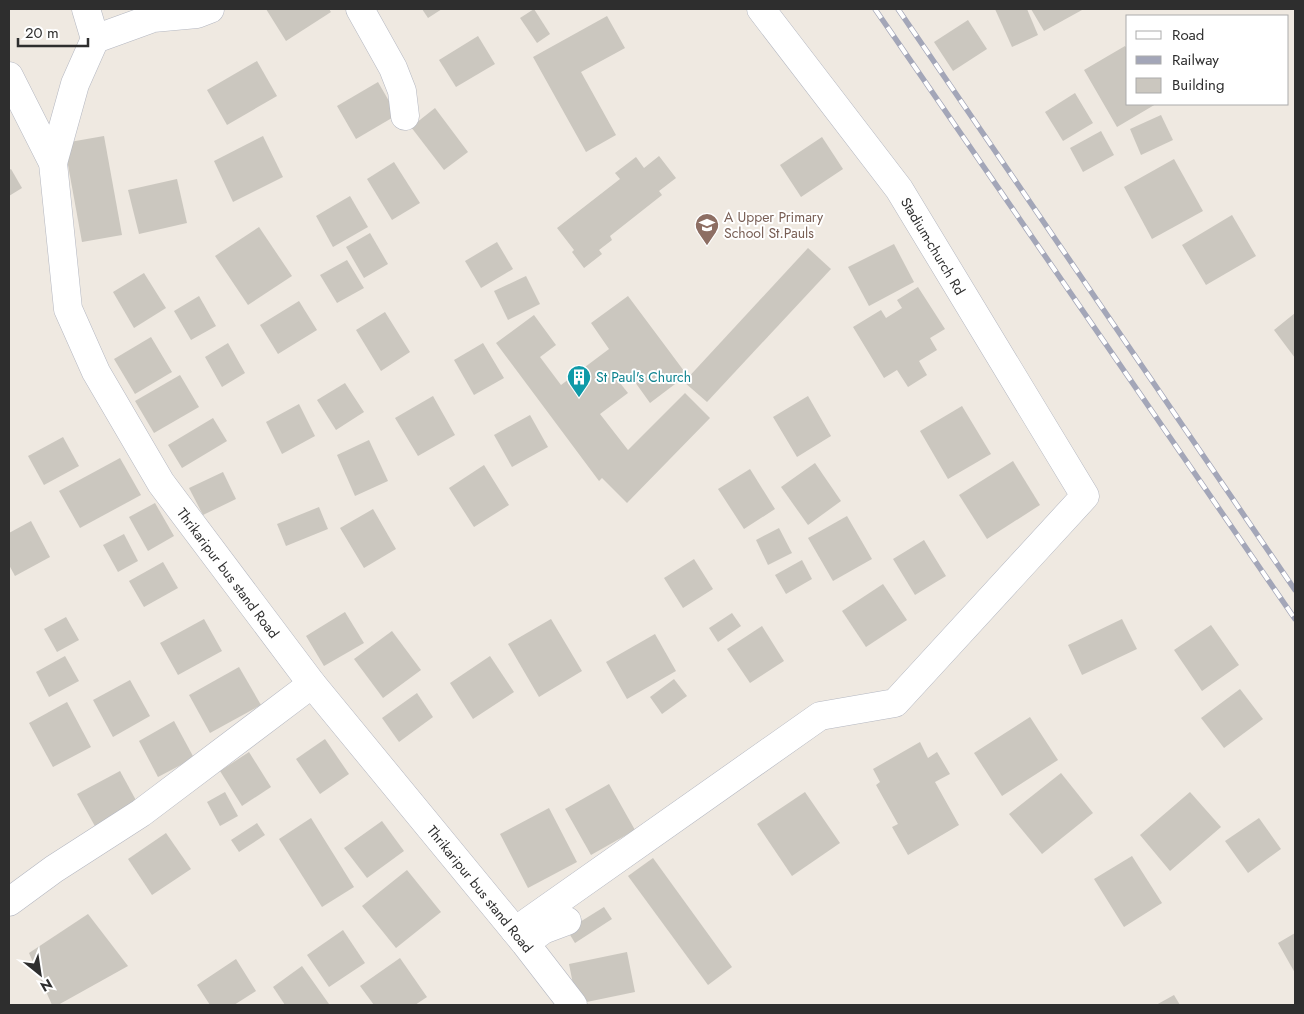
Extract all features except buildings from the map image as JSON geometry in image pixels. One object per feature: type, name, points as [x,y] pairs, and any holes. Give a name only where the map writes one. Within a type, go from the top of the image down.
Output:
[{"type":"street","points":[[54,163],[75,84],[95,39],[86,9]]},
{"type":"street","points":[[95,39],[153,18],[197,14],[210,9]]},
{"type":"street","points":[[360,9],[393,68],[402,91],[405,116]]},
{"type":"street","name":"Stadium-church Rd","points":[[520,937],[820,716],[895,703],[1085,496],[899,189],[761,9]]},
{"type":"street","name":"Thrikaripur bus stand Road","points":[[9,76],[54,163],[68,309],[96,372],[160,483],[312,684],[520,937],[573,1005]]},
{"type":"street","points":[[9,902],[54,868],[141,812],[312,684]]},
{"type":"street","points":[[520,937],[567,921]]},
{"type":"railway","points":[[875,9],[1295,619]]},
{"type":"railway","points":[[898,9],[1295,590]]},
{"type":"place","name":"A Upper Primary School St.Pauls","points":[[707,246]]},
{"type":"place","name":"St Paul's Church","points":[[579,398]]}]
